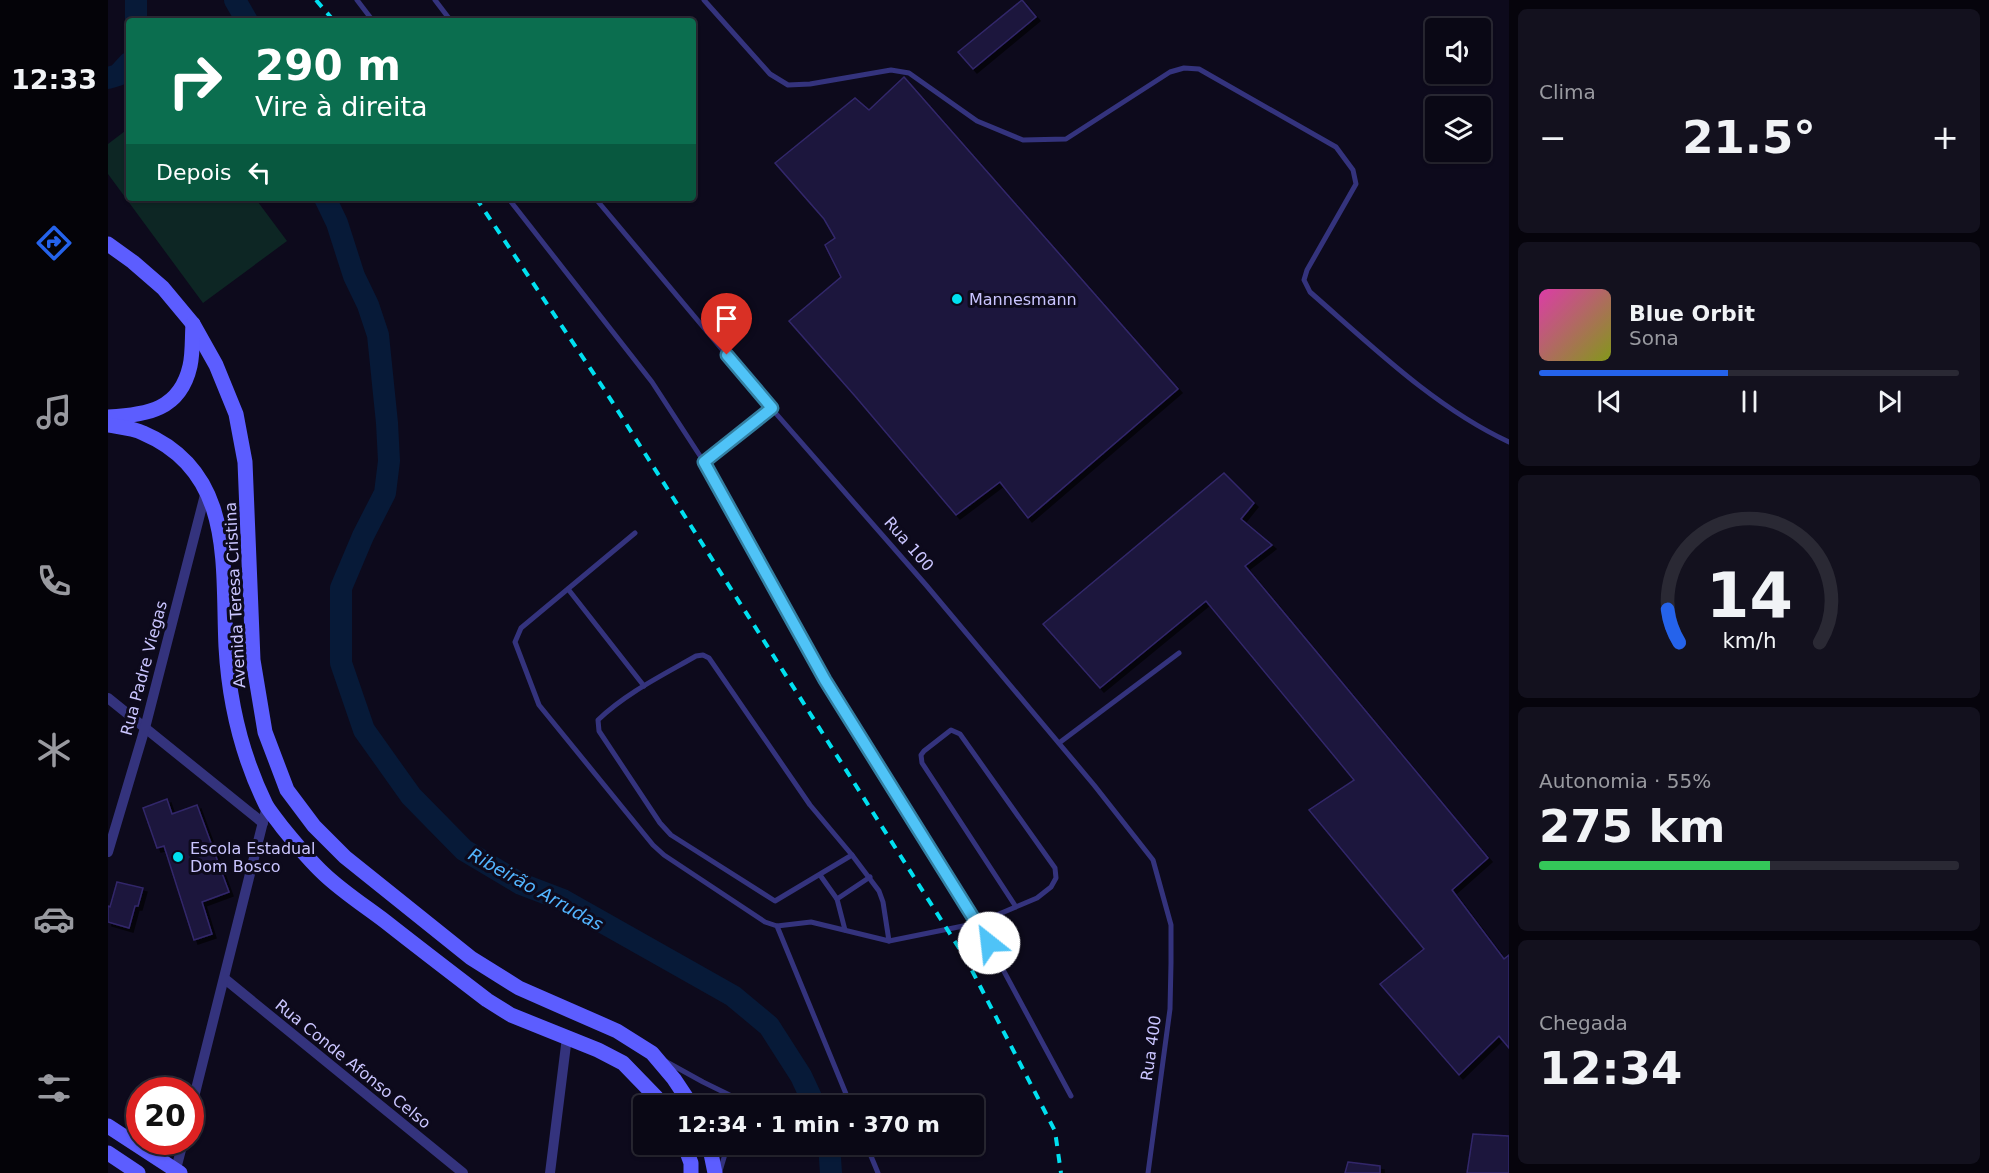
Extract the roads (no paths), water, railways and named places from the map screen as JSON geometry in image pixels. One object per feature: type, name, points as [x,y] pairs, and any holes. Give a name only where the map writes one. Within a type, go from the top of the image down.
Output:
[{"type":"main road","name":"Avenida Teresa Cristina","points":[[108,244],[163,288],[193,324],[216,365],[236,414],[245,462],[253,660],[265,732],[287,790],[314,826],[345,857],[471,958],[519,988],[617,1031],[652,1053],[685,1095]]},
{"type":"main road","points":[[108,417],[142,414],[161,408],[180,392],[190,365],[193,324]]},
{"type":"main road","name":"Avenida Teresa Cristina","points":[[108,425],[142,432],[164,444],[183,459],[206,490],[222,540],[226,583],[226,648],[232,698],[241,742],[267,806],[293,841],[325,876],[468,985],[511,1015],[598,1050],[623,1063],[654,1095]]},
{"type":"main road","points":[[108,1125],[177,1172]]},
{"type":"main road","points":[[108,1153],[138,1173]]},
{"type":"main road","points":[[688,1155],[691,1173]]},
{"type":"main road","points":[[712,1155],[717,1173]]},
{"type":"street","name":"Rua Padre Viegas","points":[[108,852],[145,728],[206,490]]},
{"type":"street","points":[[108,698],[262,823]]},
{"type":"street","points":[[199,1077],[267,806]]},
{"type":"street","name":"Rua Conde Afonso Celso","points":[[225,979],[463,1173]]},
{"type":"street","points":[[550,1173],[567,1037]]},
{"type":"street","points":[[177,1172],[180,1155]]},
{"type":"lane","points":[[357,0],[371,18]]},
{"type":"lane","points":[[435,0],[449,18]]},
{"type":"lane","points":[[704,0],[770,74],[788,85],[810,84],[891,70],[909,73],[977,121],[1023,140],[1066,139],[1170,72],[1184,68],[1199,69],[1336,147],[1353,170],[1356,184],[1307,270],[1304,280],[1310,292],[1391,363],[1428,391],[1478,427],[1509,442]]},
{"type":"lane","points":[[510,201],[652,382],[704,462],[825,680],[978,923],[1071,1096]]},
{"type":"lane","name":"Rua 100","points":[[598,201],[772,408],[927,585],[1153,860],[1171,925]]},
{"type":"lane","points":[[704,462],[772,408]]},
{"type":"lane","points":[[634,533],[521,628],[515,642],[539,705],[653,845],[664,855],[765,922],[777,926],[811,922],[889,941],[978,923],[1016,907],[1037,898],[1051,887],[1056,878],[1055,868],[960,734],[951,730],[924,751],[921,755],[922,763],[1016,907]]},
{"type":"lane","points":[[568,589],[644,686]]},
{"type":"lane","points":[[1059,743],[1179,653]]},
{"type":"lane","points":[[852,855],[776,901],[671,835],[660,823],[599,731],[598,720],[644,686],[696,656],[703,655],[709,658],[810,805],[852,855],[879,891],[889,941]]},
{"type":"lane","points":[[820,875],[837,898],[845,930]]},
{"type":"lane","points":[[837,898],[870,878]]},
{"type":"lane","name":"Rua 400","points":[[1148,1173],[1170,1009],[1171,925]]},
{"type":"lane","points":[[777,926],[846,1095]]},
{"type":"lane","points":[[652,1053],[730,1095]]},
{"type":"lane","points":[[717,1173],[724,1155]]},
{"type":"lane","points":[[871,1155],[878,1173]]},
{"type":"waterway","name":"Ribeirão Arrudas","points":[[136,0],[136,18]]},
{"type":"waterway","name":"Ribeirão Arrudas","points":[[235,0],[245,18]]},
{"type":"waterway","name":"Ribeirão Arrudas","points":[[108,78],[118,75],[126,66]]},
{"type":"waterway","name":"Ribeirão Arrudas","points":[[326,201],[337,223],[354,276],[368,305],[378,335],[387,423],[389,461],[385,493],[363,536],[341,588],[341,663],[364,730],[411,796],[464,850],[521,884],[563,900],[733,996],[769,1026],[801,1076],[810,1095]]},
{"type":"waterway","name":"Ribeirão Arrudas","points":[[830,1155],[831,1173]]},
{"type":"railway","points":[[316,0],[331,18]]},
{"type":"railway","points":[[478,201],[604,389],[966,959],[1055,1131],[1061,1173]]},
{"type":"place","name":"Mannesmann","points":[[957,299]]},
{"type":"place","name":"Escola Estadual Dom Bosco","points":[[178,857]]}]
